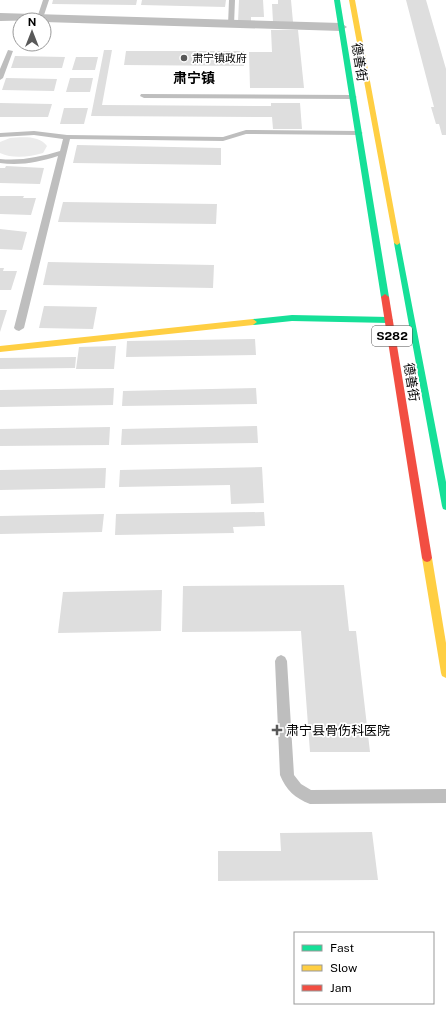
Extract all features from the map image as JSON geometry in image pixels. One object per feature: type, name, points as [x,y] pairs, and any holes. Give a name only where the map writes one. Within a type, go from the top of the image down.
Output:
[{"type":"main road","name":"德善街","points":[[337,0],[446,673]]},
{"type":"main road","name":"德善街","points":[[352,0],[446,506]]},
{"type":"main road","points":[[0,349],[292,318],[389,320]]},
{"type":"street","points":[[0,16],[12,17]]},
{"type":"street","points":[[52,18],[341,27]]},
{"type":"lane","points":[[42,12],[46,0]]},
{"type":"lane","points":[[230,24],[232,0]]},
{"type":"lane","points":[[0,78],[10,51]]},
{"type":"lane","points":[[144,96],[353,97]]},
{"type":"lane","points":[[0,135],[34,133],[67,137],[223,139],[246,132],[358,133]]},
{"type":"lane","points":[[19,328],[67,137]]},
{"type":"lane","points":[[0,161],[35,161],[63,152]]},
{"type":"lane","points":[[281,661],[287,775],[294,788],[310,797],[446,796]]},
{"type":"shaded area","points":[[10,138],[35,138],[44,142],[47,146],[43,153],[32,156],[16,157],[0,153],[0,142]]},
{"type":"building","points":[[53,0],[137,0],[136,5],[52,4]]},
{"type":"building","points":[[142,0],[226,0],[225,7],[141,5]]},
{"type":"building","points":[[239,0],[263,0],[264,17],[251,17],[251,22],[238,22]]},
{"type":"building","points":[[278,0],[291,0],[293,22],[273,22],[272,4],[278,4]]},
{"type":"building","points":[[406,0],[426,0],[446,69],[446,135],[442,135],[439,124],[436,124],[431,107],[434,107]]},
{"type":"building","points":[[271,30],[298,30],[304,88],[250,88],[249,52],[272,52]]},
{"type":"building","points":[[104,50],[112,50],[102,105],[271,106],[271,103],[300,103],[302,129],[273,129],[272,117],[91,116]]},
{"type":"building","name":"肃宁镇政府","points":[[126,51],[244,51],[244,66],[124,65]]},
{"type":"building","points":[[15,56],[65,57],[62,68],[11,68]]},
{"type":"building","points":[[76,57],[98,57],[95,70],[72,70]]},
{"type":"building","points":[[6,78],[57,79],[54,91],[2,90]]},
{"type":"building","points":[[70,78],[93,78],[90,92],[66,92]]},
{"type":"building","points":[[0,103],[52,104],[48,117],[0,117]]},
{"type":"building","points":[[64,108],[88,108],[84,124],[60,124]]},
{"type":"building","points":[[77,145],[221,148],[221,165],[73,163]]},
{"type":"building","points":[[6,166],[44,168],[40,184],[0,183],[0,168],[5,168]]},
{"type":"building","points":[[0,196],[24,196],[23,198],[36,198],[31,215],[0,214]]},
{"type":"building","points":[[63,202],[217,204],[216,224],[58,222]]},
{"type":"building","points":[[0,229],[27,232],[22,250],[0,249]]},
{"type":"building","points":[[48,262],[214,265],[213,288],[43,285]]},
{"type":"building","points":[[0,268],[4,268],[3,271],[17,271],[11,290],[0,290]]},
{"type":"building","points":[[44,306],[97,307],[93,329],[39,328]]},
{"type":"building","points":[[0,310],[7,310],[0,332]]},
{"type":"building","points":[[255,339],[256,355],[126,357],[127,341]]},
{"type":"building","points":[[116,346],[114,369],[76,369],[79,347]]},
{"type":"building","points":[[76,357],[75,368],[0,369],[0,358]]},
{"type":"building","points":[[114,388],[113,405],[0,407],[0,390]]},
{"type":"building","points":[[256,388],[257,404],[122,406],[123,391]]},
{"type":"building","points":[[257,426],[258,443],[121,445],[122,429]]},
{"type":"building","points":[[110,427],[109,445],[0,446],[0,429]]},
{"type":"building","points":[[262,467],[264,503],[231,504],[230,485],[119,487],[120,470]]},
{"type":"building","points":[[106,468],[105,488],[0,490],[0,470]]},
{"type":"building","points":[[264,512],[265,526],[233,527],[234,533],[115,535],[116,514]]},
{"type":"building","points":[[104,514],[102,532],[0,534],[0,516]]},
{"type":"building","points":[[344,585],[349,631],[356,631],[370,752],[310,752],[301,631],[182,632],[183,586]]},
{"type":"building","points":[[162,590],[161,631],[58,633],[63,592]]},
{"type":"building","points":[[372,832],[378,880],[218,881],[218,851],[281,851],[280,833]]},
{"type":"traffic: fast","points":[[337,0],[385,297]]},
{"type":"traffic: fast","points":[[397,243],[446,506]]},
{"type":"traffic: fast","points":[[253,322],[292,318],[389,320]]},
{"type":"traffic: slow","points":[[352,0],[397,243]]},
{"type":"traffic: slow","points":[[0,349],[253,322]]},
{"type":"traffic: slow","points":[[427,558],[446,673]]},
{"type":"traffic: jam","points":[[385,297],[427,558]]},
{"type":"place","name":"肃宁镇政府","points":[[184,58]]},
{"type":"place","name":"肃宁县骨伤科医院","points":[[277,730]]},
{"type":"district","name":"肃宁镇","points":[[194,78]]}]
